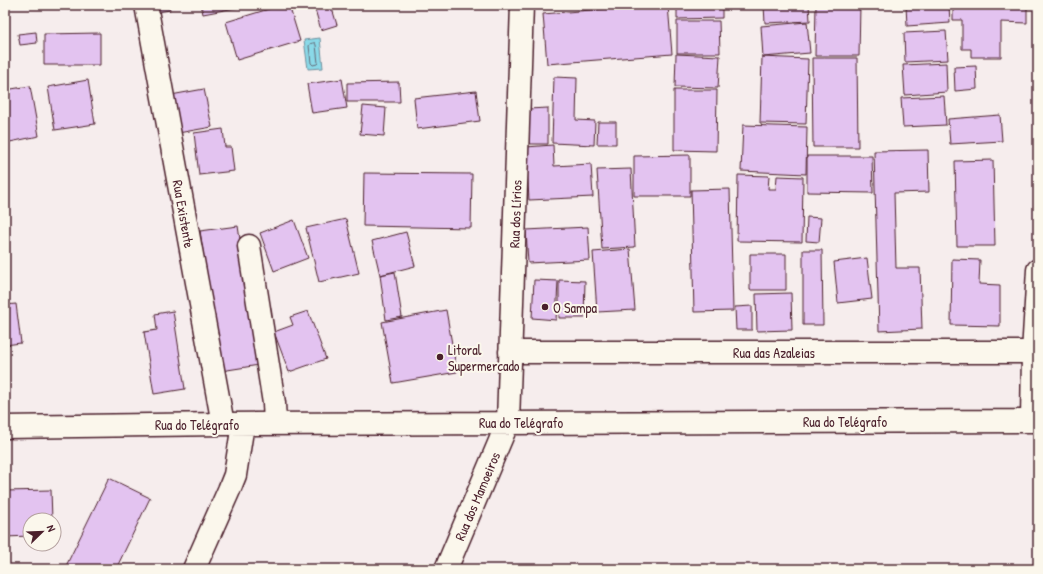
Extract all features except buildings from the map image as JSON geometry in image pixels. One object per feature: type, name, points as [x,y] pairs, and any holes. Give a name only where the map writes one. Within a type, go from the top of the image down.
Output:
[{"type":"street","name":"Rua Existente","points":[[146,5],[233,424],[235,475],[194,569]]},
{"type":"street","name":"Rua dos Lírios","points":[[508,422],[522,5]]},
{"type":"street","points":[[249,246],[274,403],[275,424]]},
{"type":"street","points":[[1035,421],[1038,270]]},
{"type":"street","name":"Rua das Azaleias","points":[[510,352],[1036,352]]},
{"type":"street","name":"Rua do Telégrafo","points":[[5,427],[508,422],[1035,421]]},
{"type":"street","name":"Rua dos Mamoeiros","points":[[446,569],[508,422]]},
{"type":"water","points":[[320,38],[323,68],[308,69],[304,40]]},
{"type":"place","name":"O Sampa","points":[[545,307]]},
{"type":"place","name":"Litoral Supermercado","points":[[440,357]]}]
